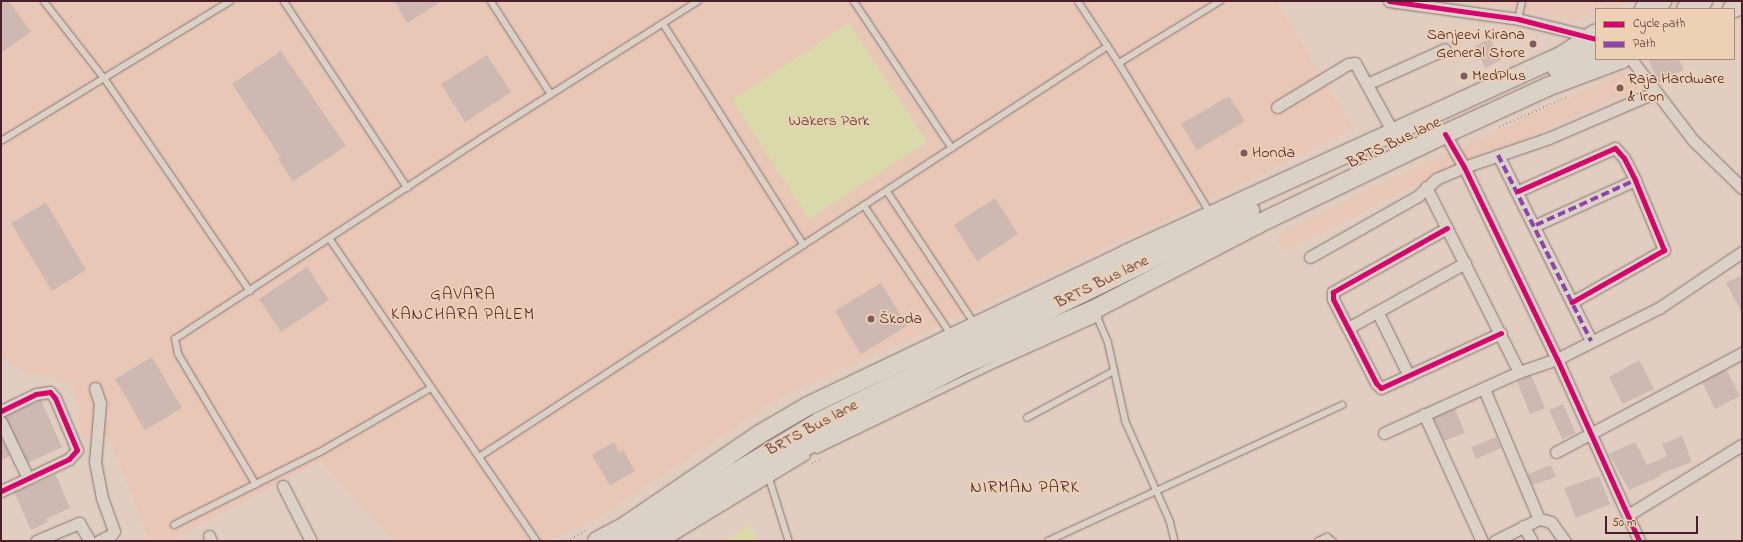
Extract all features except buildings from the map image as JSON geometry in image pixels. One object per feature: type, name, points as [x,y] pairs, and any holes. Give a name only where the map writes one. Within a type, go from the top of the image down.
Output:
[{"type":"main road","points":[[1646,8],[1662,1]]},
{"type":"main road","points":[[1688,8],[1703,1]]},
{"type":"main road","points":[[648,541],[768,475],[810,444],[962,353],[1212,215],[1595,40]]},
{"type":"main road","name":"BRTS Bus lane","points":[[985,341],[1321,177],[1595,40]]},
{"type":"main road","points":[[597,541],[625,526],[760,434],[808,406],[962,353],[985,341],[1093,310],[1258,224],[1445,134],[1547,87],[1619,60]]},
{"type":"main road","name":"BRTS Bus lane","points":[[622,541],[820,421],[962,353]]},
{"type":"street","points":[[1389,1],[1518,19],[1595,40]]},
{"type":"street","points":[[1367,84],[1445,49]]},
{"type":"street","points":[[1632,60],[1693,140],[1742,188]]},
{"type":"street","points":[[1277,107],[1351,62],[1355,63],[1393,132]]},
{"type":"street","points":[[1310,257],[1377,221],[1418,196],[1436,179],[1464,166],[1549,138],[1656,92]]},
{"type":"street","points":[[1445,134],[1464,166],[1557,359],[1639,541]]},
{"type":"street","points":[[1518,191],[1615,148],[1624,158],[1635,180],[1664,250],[1572,302]]},
{"type":"street","points":[[1498,155],[1536,225],[1592,341]]},
{"type":"street","points":[[1536,225],[1635,180]]},
{"type":"street","points":[[1426,187],[1501,333],[1519,372]]},
{"type":"street","points":[[1447,228],[1333,292],[1333,299],[1378,386],[1385,387],[1501,333]]},
{"type":"street","points":[[1384,433],[1519,372],[1557,359],[1659,308],[1742,252]]},
{"type":"street","points":[[1348,328],[1378,313],[1465,263]]},
{"type":"street","points":[[1378,313],[1409,376]]},
{"type":"street","points":[[1556,452],[1592,435],[1742,352]]},
{"type":"street","points":[[95,388],[100,403],[95,462],[97,475],[114,531],[112,534],[99,541]]},
{"type":"street","points":[[1484,389],[1539,519]]},
{"type":"street","points":[[1,411],[36,394],[50,392],[76,443],[77,450],[69,458],[1,491]]},
{"type":"street","points":[[1424,414],[1482,541]]},
{"type":"street","points":[[1,422],[28,478]]},
{"type":"street","points":[[1628,515],[1742,445]]},
{"type":"street","points":[[283,486],[311,541]]},
{"type":"street","points":[[1498,540],[1539,519],[1551,522],[1565,541]]},
{"type":"street","points":[[36,541],[79,523],[90,541]]},
{"type":"street","points":[[1523,526],[1532,541]]},
{"type":"lane","points":[[44,1],[105,79],[250,291]]},
{"type":"lane","points":[[1,141],[105,79],[230,1]]},
{"type":"lane","points":[[284,1],[408,188]]},
{"type":"lane","points":[[491,1],[551,94]]},
{"type":"lane","points":[[256,486],[175,348],[176,339],[551,94],[698,1]]},
{"type":"lane","points":[[854,1],[952,148]]},
{"type":"lane","points":[[1078,1],[1119,63],[1212,215]]},
{"type":"lane","points":[[1119,63],[1220,1]]},
{"type":"lane","points":[[1518,19],[1522,1]]},
{"type":"lane","points":[[663,23],[804,245]]},
{"type":"lane","points":[[479,457],[1108,46]]},
{"type":"lane","points":[[887,191],[985,341],[1098,318],[1108,341],[1114,371],[1130,431],[1156,490],[1175,541]]},
{"type":"lane","points":[[864,206],[962,353]]},
{"type":"lane","points":[[330,239],[537,541]]},
{"type":"lane","points":[[1027,418],[1114,371]]},
{"type":"lane","points":[[174,525],[256,486],[320,452],[431,388]]},
{"type":"lane","points":[[1048,541],[1342,405]]},
{"type":"lane","points":[[668,541],[768,475],[789,541]]},
{"type":"lane","points":[[1318,541],[1327,537],[1333,541]]},
{"type":"path","points":[[1497,128],[1572,95]]},
{"type":"path","points":[[806,468],[827,456]]},
{"type":"shaded area","points":[[1,1],[1276,1],[1353,128],[1254,179],[933,329],[785,394],[600,517],[548,541],[395,541],[319,461],[171,541],[149,541],[110,438],[82,438],[73,384],[20,370],[1,356]]},
{"type":"shaded area","points":[[1462,1],[1596,1],[1600,8],[1595,8],[1595,12],[1575,20]]},
{"type":"shaded area","points":[[1599,1],[1631,1],[1616,8],[1602,8]]},
{"type":"shaded area","points":[[1627,71],[1641,88],[1515,143],[1456,164],[1283,252],[1276,236],[1371,188]]},
{"type":"green space","name":"Wakers Park","points":[[849,23],[927,142],[809,219],[732,100]]},
{"type":"green space","points":[[750,524],[757,541],[725,541]]},
{"type":"marked path","points":[[1498,155],[1591,341]]},
{"type":"marked path","points":[[1536,225],[1635,180]]},
{"type":"cycle path","points":[[1389,1],[1518,19],[1595,39]]},
{"type":"cycle path","points":[[1445,134],[1464,167],[1557,359],[1639,541]]},
{"type":"cycle path","points":[[1518,191],[1615,148],[1624,158],[1635,180],[1664,250],[1572,302]]},
{"type":"cycle path","points":[[1447,228],[1333,292],[1333,299],[1376,383],[1381,388],[1501,333]]},
{"type":"cycle path","points":[[1,411],[36,394],[50,392],[55,398],[77,450],[69,459],[1,491]]},
{"type":"place","name":"Sanjeevi Kirana General Store","points":[[1533,44]]},
{"type":"place","name":"MedPlus","points":[[1464,76]]},
{"type":"place","name":"Raja Hardware & Iron","points":[[1620,88]]},
{"type":"place","name":"Honda","points":[[1244,153]]},
{"type":"place","name":"Škoda","points":[[871,319]]},
{"type":"district","name":"GAVARA KANCHARA PALEM","points":[[463,305]]},
{"type":"district","name":"NIRMAN PARK","points":[[1025,488]]}]
